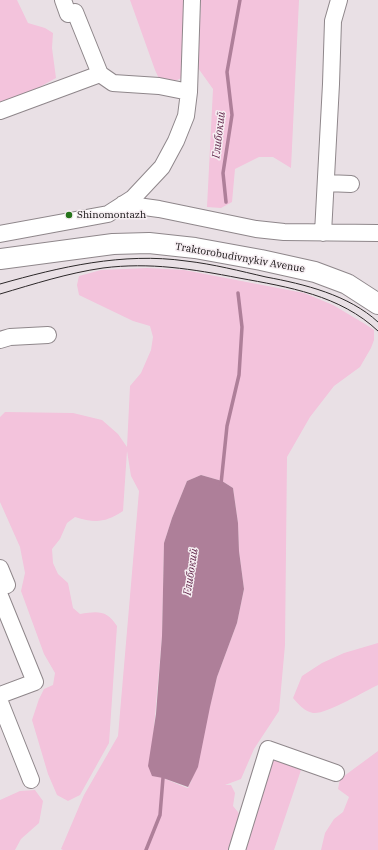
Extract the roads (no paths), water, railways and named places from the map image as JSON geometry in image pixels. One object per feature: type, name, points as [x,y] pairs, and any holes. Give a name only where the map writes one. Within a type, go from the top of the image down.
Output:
[{"type":"main road","name":"Traktorobudivnykiv Avenue","points":[[0,259],[113,244],[149,244],[195,248],[299,268],[330,277],[347,284],[378,304]]},
{"type":"street","points":[[63,0],[68,14],[75,12],[100,74],[113,83],[159,86],[189,92]]},
{"type":"street","points":[[0,234],[108,214],[133,198],[162,167],[176,142],[186,116],[189,92],[192,0]]},
{"type":"street","points":[[323,233],[333,21],[339,0]]},
{"type":"street","points":[[0,111],[100,74]]},
{"type":"street","points":[[326,183],[351,184]]},
{"type":"street","points":[[123,204],[159,209],[256,229],[284,232],[378,233]]},
{"type":"street","points":[[0,340],[10,337],[48,335]]},
{"type":"street","points":[[0,568],[7,585],[0,587]]},
{"type":"street","points":[[0,596],[35,682],[0,695]]},
{"type":"street","points":[[0,702],[31,780]]},
{"type":"street","points":[[237,850],[268,749],[336,773]]},
{"type":"water","points":[[201,475],[222,481],[233,488],[244,589],[237,623],[217,677],[198,767],[188,787],[163,778],[152,776],[148,766],[156,714],[162,636],[164,543],[187,481]]},
{"type":"waterway","name":"Глибокий","points":[[226,202],[223,173],[232,115],[227,72],[240,0]]},
{"type":"waterway","name":"Глибокий","points":[[221,484],[227,426],[239,375],[242,327],[238,293]]},
{"type":"waterway","name":"Глибокий","points":[[146,850],[160,815],[163,778],[165,775]]},
{"type":"tram line","points":[[0,284],[69,267],[115,260],[139,258],[186,261],[226,268],[310,287],[354,305],[378,322]]},
{"type":"tram line","points":[[0,294],[90,270],[120,266],[171,267],[257,281],[313,294],[347,309],[378,331]]},
{"type":"place","name":"Shinomontazh","points":[[69,215]]}]
